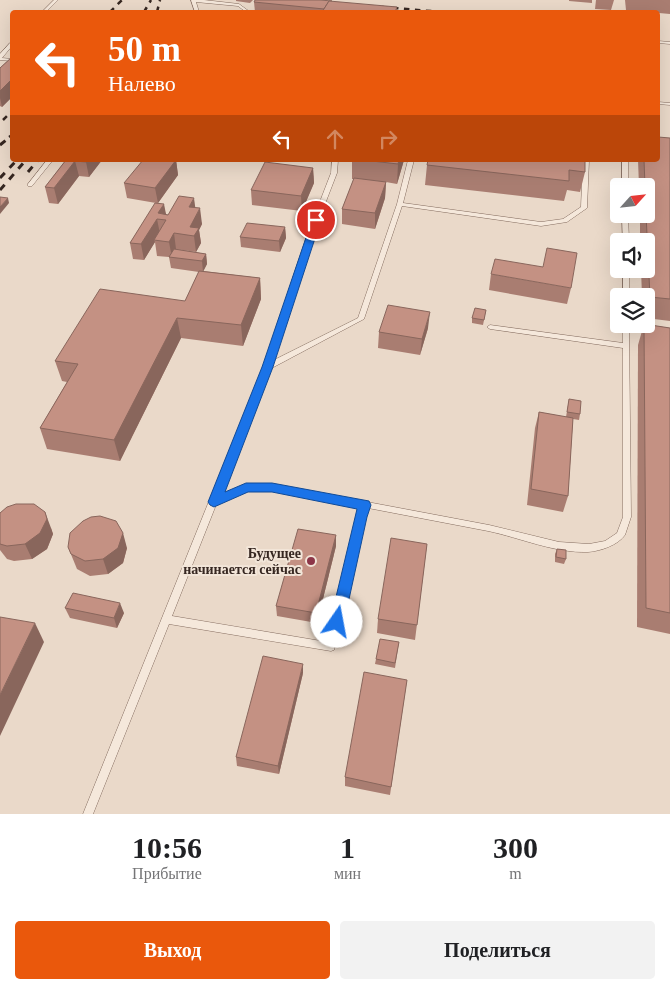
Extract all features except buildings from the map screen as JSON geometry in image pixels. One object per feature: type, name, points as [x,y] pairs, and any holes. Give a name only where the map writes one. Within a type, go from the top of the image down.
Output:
[{"type":"lane","points":[[46,10],[56,0]]},
{"type":"lane","points":[[193,0],[239,5],[245,10]]},
{"type":"lane","points":[[0,58],[10,46]]},
{"type":"lane","points":[[30,185],[48,162]]},
{"type":"lane","points":[[88,814],[267,367],[310,235],[334,174],[335,162]]},
{"type":"lane","points":[[267,367],[362,319],[400,204],[410,162]]},
{"type":"lane","points":[[400,204],[541,224],[565,221],[584,208],[586,162]]},
{"type":"lane","points":[[625,162],[625,178]]},
{"type":"lane","points":[[490,327],[626,346]]},
{"type":"lane","points":[[655,331],[670,334]]},
{"type":"lane","points":[[214,502],[246,488],[272,487],[489,528],[560,546],[589,548],[607,544],[621,535],[627,518],[626,333]]},
{"type":"lane","points":[[166,619],[331,647],[360,517],[365,505]]},
{"type":"railway","points":[[112,10],[122,0]]},
{"type":"railway","points":[[145,10],[151,0]]},
{"type":"railway","points":[[158,10],[160,0]]},
{"type":"railway","points":[[382,7],[418,10]]},
{"type":"railway","points":[[3,120],[10,113]]},
{"type":"railway","points":[[0,145],[10,137]]},
{"type":"railway","points":[[0,178],[15,162]]},
{"type":"railway","points":[[0,190],[24,162]]},
{"type":"railway","points":[[28,172],[36,162]]},
{"type":"place","name":"Будущее начинается сейчас","points":[[311,561]]},
{"type":"route","points":[[316,220],[267,367],[214,502],[246,488],[272,487],[365,505],[360,517],[337,622]]}]
